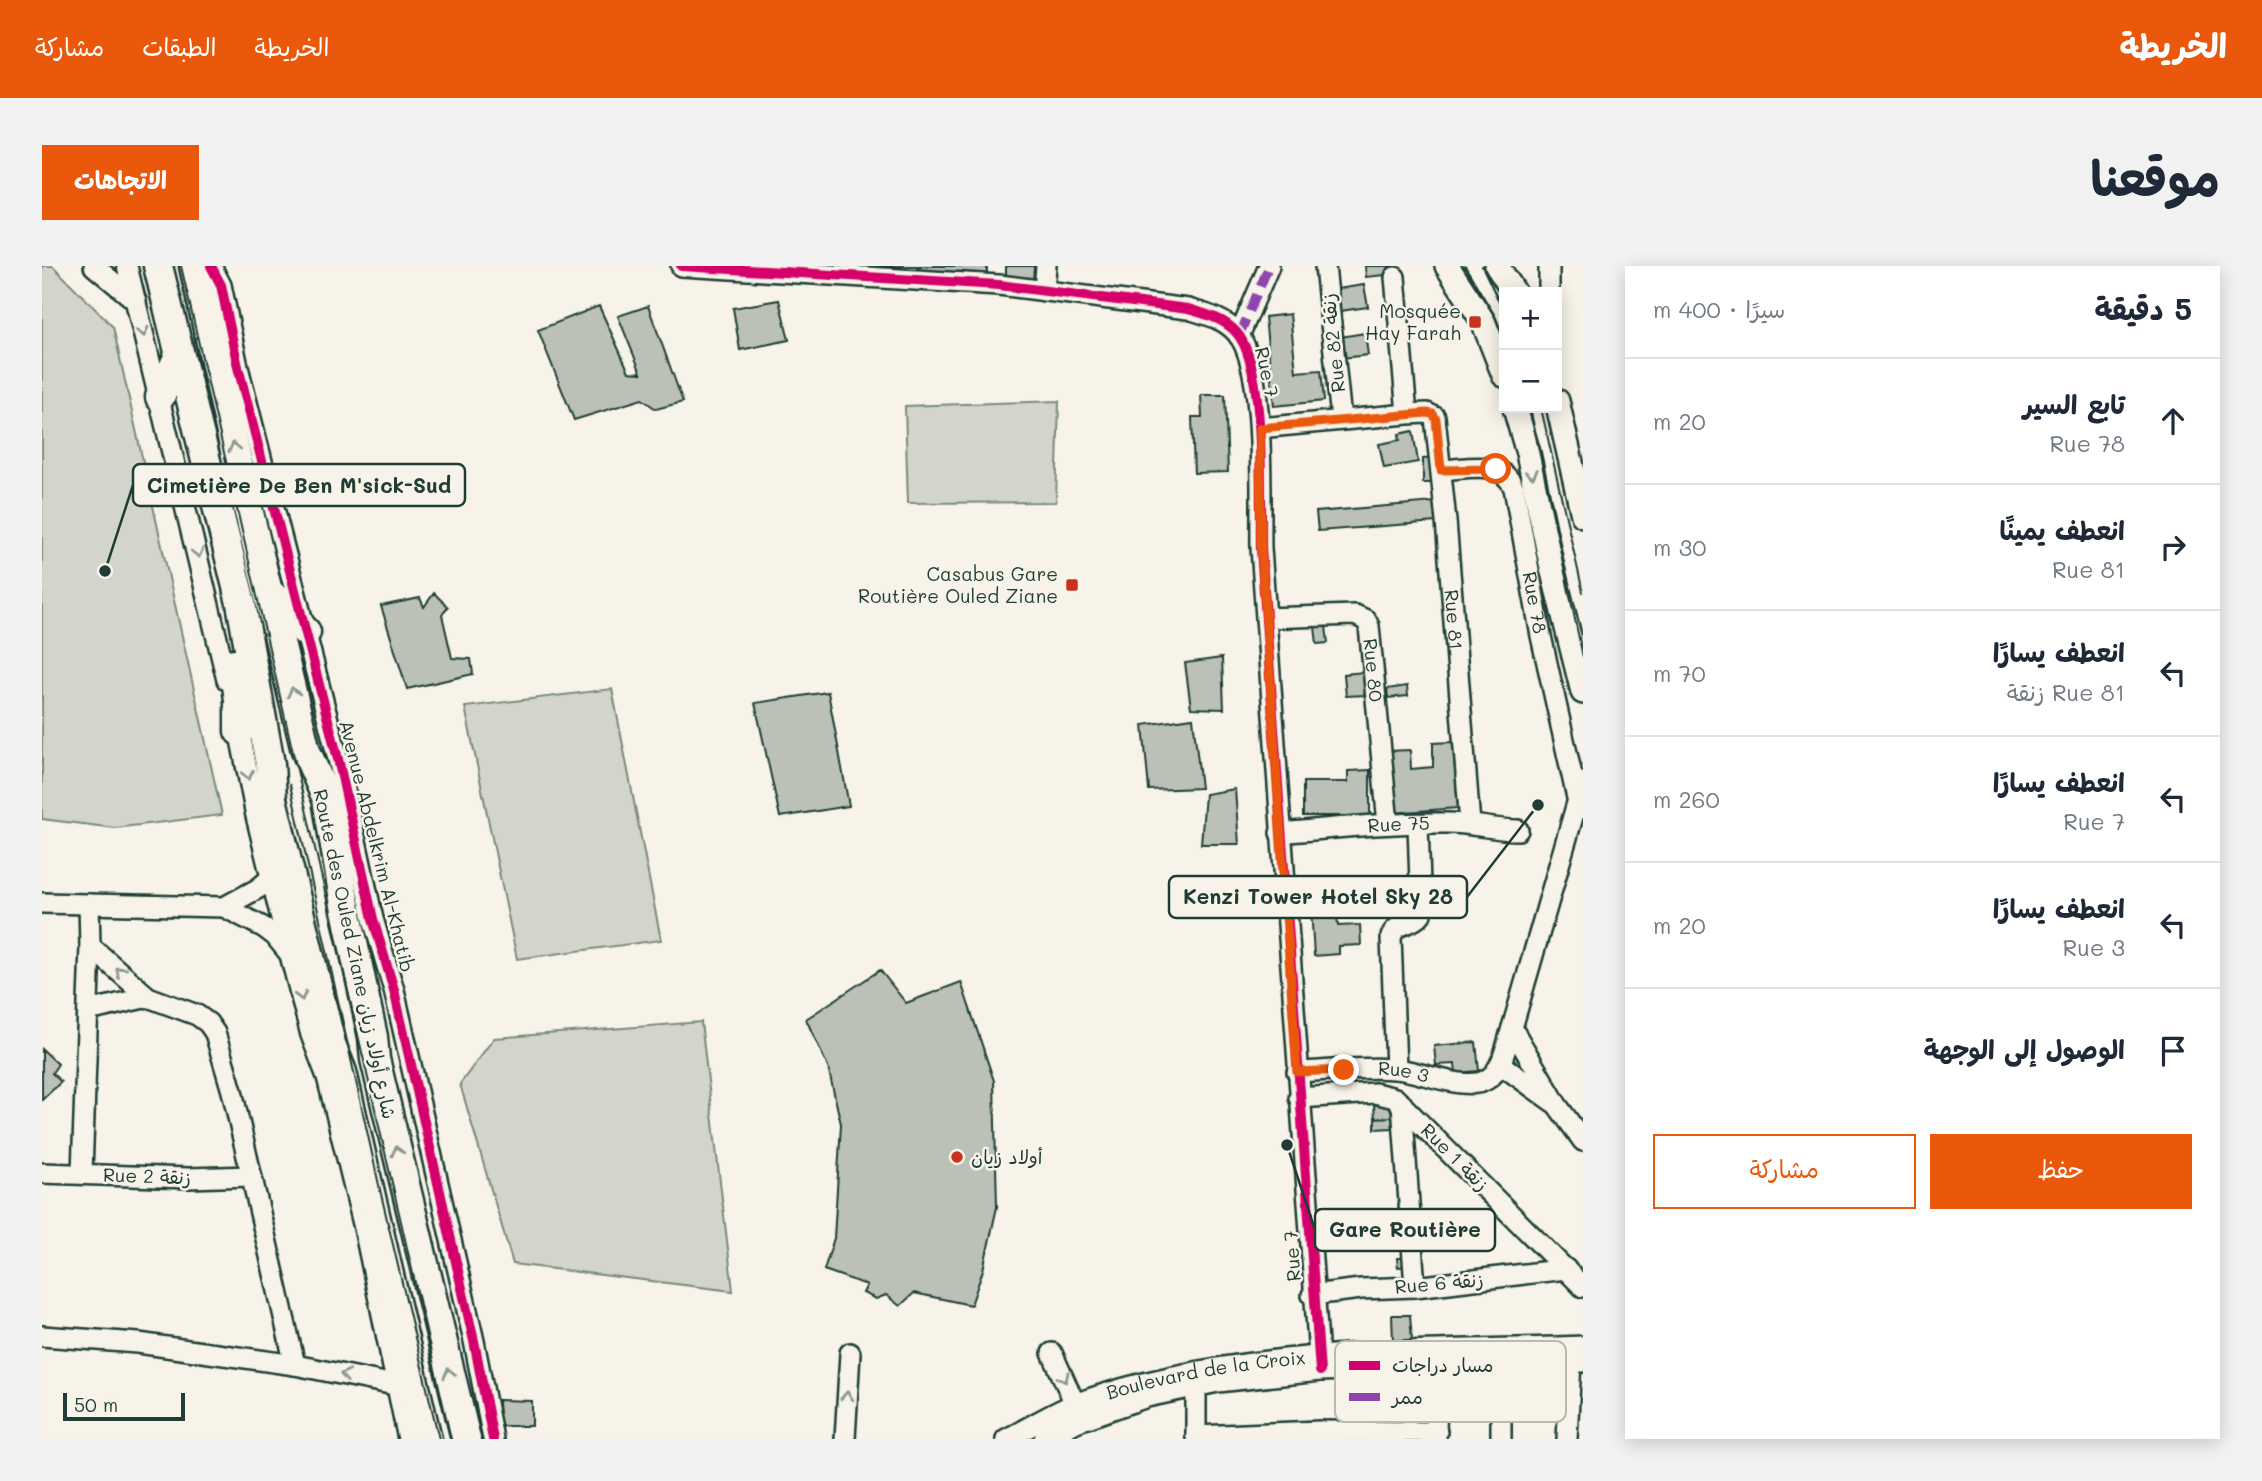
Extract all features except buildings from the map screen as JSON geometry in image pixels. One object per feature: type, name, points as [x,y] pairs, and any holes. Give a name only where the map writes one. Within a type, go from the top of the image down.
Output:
[{"type":"highway","name":"Route des Ouled Ziane شارع أولاد زيان","points":[[158,266],[241,603],[271,764],[272,799],[321,1039],[345,1086],[427,1439]]},
{"type":"highway","name":"Route des Ouled Ziane شارع أولاد زيان","points":[[194,266],[306,751],[327,799],[375,1059],[466,1439]]},
{"type":"highway","points":[[160,397],[179,355]]},
{"type":"highway","points":[[230,556],[226,628],[237,686],[239,731]]},
{"type":"highway","points":[[269,592],[306,632]]},
{"type":"main road","points":[[1447,266],[1483,321],[1499,362]]},
{"type":"main road","points":[[1497,266],[1511,287]]},
{"type":"main road","points":[[1516,413],[1582,689]]},
{"type":"main road","points":[[1561,413],[1578,472],[1583,515]]},
{"type":"street","points":[[94,266],[135,301]]},
{"type":"street","points":[[127,266],[290,955],[321,1039],[327,1077],[361,1215],[408,1439]]},
{"type":"street","name":"Avenue Abdelkrim Al-Khatib","points":[[211,266],[221,276],[238,367],[339,763],[373,919],[394,990],[474,1341],[493,1439]]},
{"type":"street","points":[[681,266],[999,276],[1044,291],[1195,311],[1213,316],[1239,336],[1269,266]]},
{"type":"street","points":[[1044,291],[1046,266]]},
{"type":"street","name":"Rue 82 زنقة","points":[[1325,266],[1341,419]]},
{"type":"street","points":[[1549,266],[1549,287]]},
{"type":"street","points":[[1260,428],[1408,414],[1395,277]]},
{"type":"street","name":"Rue 7","points":[[1239,336],[1250,358],[1260,428],[1261,548],[1312,1296],[1319,1364]]},
{"type":"street","name":"Rue 81","points":[[1408,414],[1433,414],[1436,422],[1470,824]]},
{"type":"street","name":"Rue 78","points":[[1441,470],[1496,469],[1511,480],[1554,695],[1580,790],[1576,832],[1500,1065]]},
{"type":"street","name":"Rue 80","points":[[1266,618],[1355,615],[1366,620],[1369,626],[1388,824]]},
{"type":"street","points":[[1554,695],[1582,689]]},
{"type":"street","name":"Rue 75","points":[[1280,833],[1388,824],[1470,824],[1496,830],[1518,830]]},
{"type":"street","points":[[1396,1069],[1391,937],[1398,926],[1417,919],[1421,914],[1418,824]]},
{"type":"street","points":[[224,907],[259,888],[272,877]]},
{"type":"street","points":[[42,904],[224,907],[275,936],[290,955]]},
{"type":"street","points":[[82,1173],[89,904]]},
{"type":"street","points":[[90,946],[148,997],[197,1015],[208,1023],[215,1033],[232,1091],[295,1365]]},
{"type":"street","points":[[88,1012],[148,997]]},
{"type":"street","points":[[1512,1028],[1556,1105],[1583,1141]]},
{"type":"street","points":[[1500,1065],[1556,1105]]},
{"type":"street","name":"Rue 3","points":[[1297,1072],[1396,1069],[1468,1083],[1486,1080],[1500,1065]]},
{"type":"street","name":"Rue 1 زنقة","points":[[1299,1098],[1375,1093],[1386,1094],[1402,1104],[1583,1287]]},
{"type":"street","points":[[1402,1104],[1415,1287]]},
{"type":"street","name":"Rue 2 زنقة","points":[[42,1173],[189,1178],[251,1176]]},
{"type":"street","name":"Rue 6 زنقة","points":[[1312,1296],[1566,1269]]},
{"type":"street","points":[[42,1336],[138,1343],[295,1365],[395,1385]]},
{"type":"street","points":[[845,1439],[850,1353]]},
{"type":"street","points":[[1052,1353],[1075,1404]]},
{"type":"street","points":[[1567,1439],[1579,1356]]},
{"type":"street","name":"Boulevard de la Croix","points":[[1044,1439],[1076,1422],[1147,1397],[1319,1364],[1335,1366]]},
{"type":"street","name":"Boulevard de la Croix","points":[[1006,1439],[1075,1404],[1172,1375],[1335,1364]]},
{"type":"street","points":[[1196,1388],[1196,1437],[1320,1432],[1436,1436]]},
{"type":"shaded area","points":[[42,266],[53,266],[113,327],[222,815],[115,828],[42,819]]},
{"type":"shaded area","points":[[1059,401],[1056,502],[908,503],[905,406]]},
{"type":"shaded area","points":[[612,689],[661,940],[517,959],[465,707]]},
{"type":"shaded area","points":[[701,1022],[733,1291],[513,1264],[460,1084],[494,1038]]},
{"type":"tram line","points":[[181,266],[451,1439]]},
{"type":"tram line","points":[[1465,266],[1499,326]]},
{"type":"tram line","points":[[1482,266],[1499,302]]},
{"type":"tram line","points":[[1531,413],[1583,657]]},
{"type":"tram line","points":[[1542,413],[1583,592]]},
{"type":"tram line","points":[[290,785],[381,1194],[439,1439]]},
{"type":"marked path","points":[[1239,336],[1269,266]]},
{"type":"cycle path","points":[[211,266],[221,285],[238,367],[339,763],[373,919],[394,990],[474,1341],[493,1439]]},
{"type":"cycle path","points":[[681,266],[999,285],[1188,309],[1225,323],[1236,332],[1246,349],[1253,373],[1260,435],[1261,548],[1320,1371]]},
{"type":"place","name":"Mosquée Hay Farah","points":[[1475,322]]},
{"type":"place","name":"Cimetière De Ben M'sick-Sud","points":[[105,571]]},
{"type":"place","name":"Casabus Gare Routière Ouled Ziane","points":[[1072,585]]},
{"type":"place","name":"Kenzi Tower Hotel Sky 28","points":[[1538,805]]},
{"type":"place","name":"Gare Routière","points":[[1287,1145]]},
{"type":"place","name":"أولاد زيان","points":[[957,1157]]},
{"type":"route","points":[[1344,1070],[1297,1072],[1261,548],[1260,428],[1341,419],[1433,414],[1436,419],[1441,470],[1496,469]]}]
